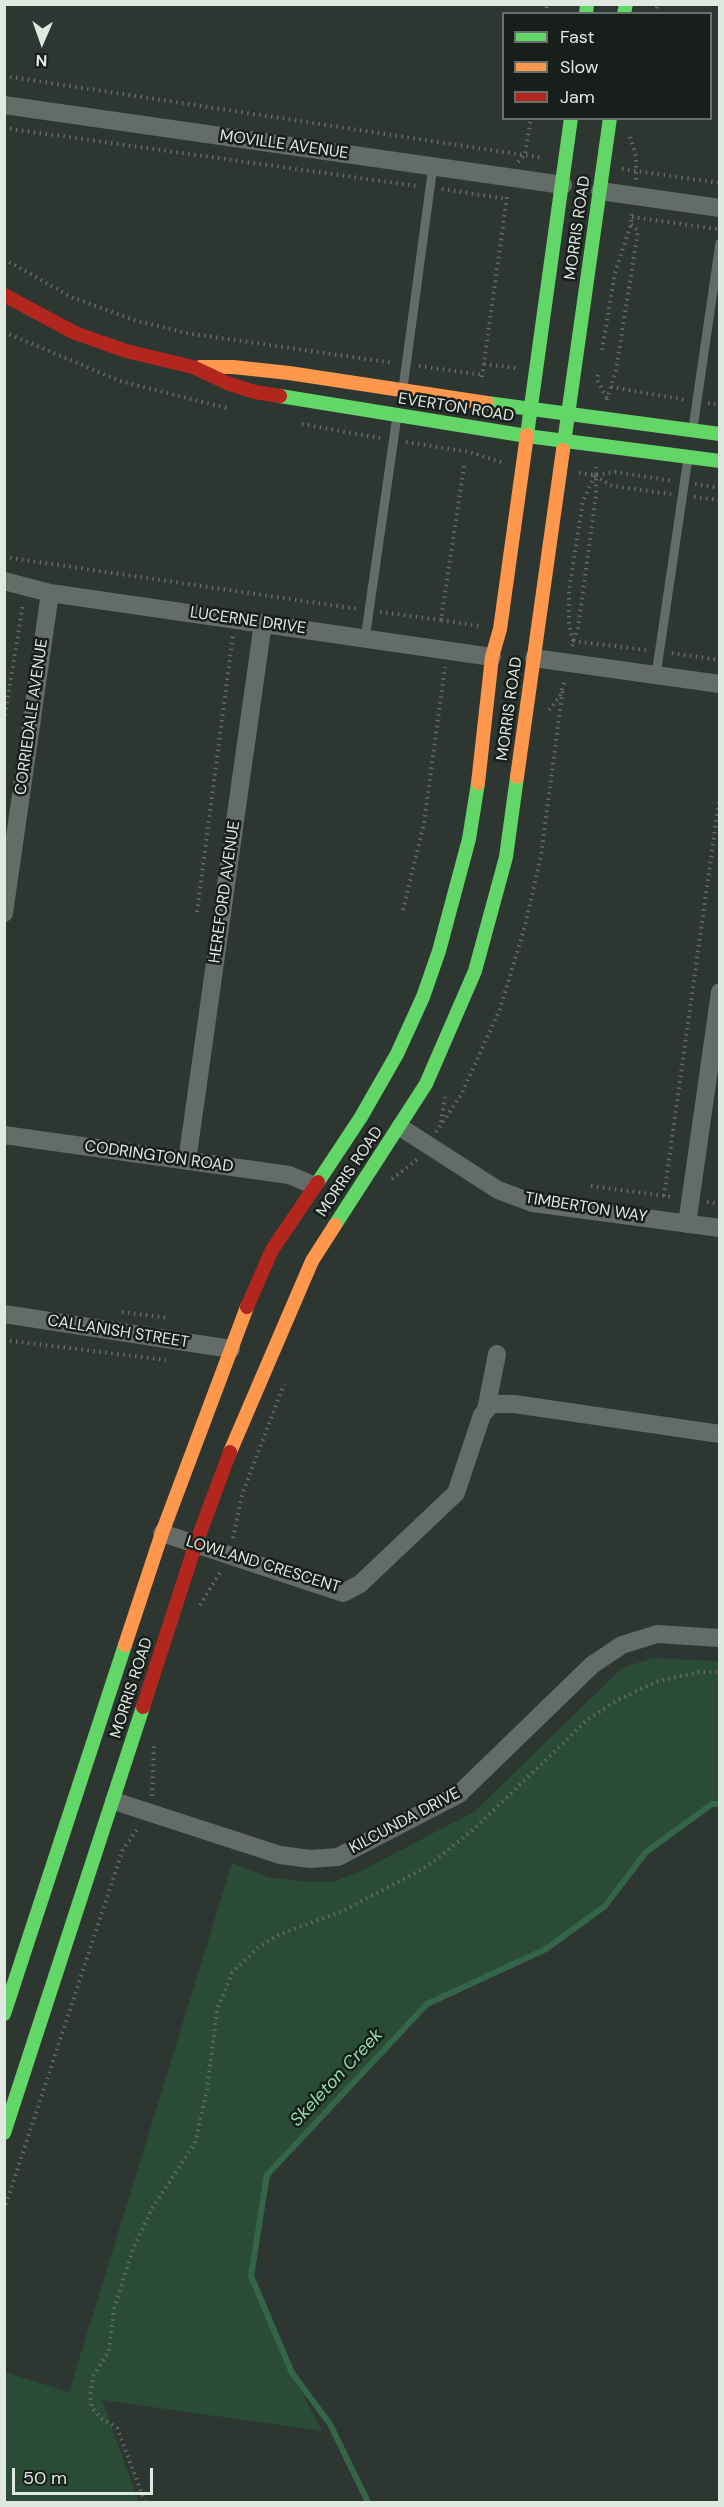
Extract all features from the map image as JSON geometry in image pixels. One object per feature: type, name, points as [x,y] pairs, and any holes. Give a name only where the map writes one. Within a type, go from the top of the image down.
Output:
[{"type":"street","name":"MOVILLE AVENUE","points":[[4,105],[563,185]]},
{"type":"street","name":"MORRIS ROAD","points":[[4,2014],[162,1533],[231,1349],[277,1252],[313,1185],[361,1117],[397,1054],[423,997],[439,951],[469,839],[483,755],[492,657],[500,629],[571,120]]},
{"type":"street","name":"MORRIS ROAD","points":[[4,2133],[114,1801],[195,1546],[240,1425],[307,1260],[400,1127],[426,1084],[475,971],[506,857],[609,120]]},
{"type":"street","points":[[600,191],[720,208]]},
{"type":"street","name":"EVERTON ROAD","points":[[4,295],[75,333],[126,351],[193,367],[259,369],[531,410],[720,434]]},
{"type":"street","name":"EVERTON ROAD","points":[[193,367],[227,383],[255,392],[527,436],[720,461]]},
{"type":"street","name":"LUCERNE DRIVE","points":[[4,581],[50,593],[492,657]]},
{"type":"street","name":"CORRIEDALE AVENUE","points":[[4,912],[50,593]]},
{"type":"street","name":"HEREFORD AVENUE","points":[[187,1161],[263,623]]},
{"type":"street","points":[[534,658],[720,684]]},
{"type":"street","points":[[687,1224],[720,992]]},
{"type":"street","name":"TIMBERTON WAY","points":[[400,1127],[498,1190],[533,1203],[720,1228]]},
{"type":"street","name":"CODRINGTON ROAD","points":[[4,1135],[289,1175],[313,1185]]},
{"type":"street","name":"CALLANISH STREET","points":[[4,1314],[231,1349]]},
{"type":"street","name":"LOWLAND CRESCENT","points":[[162,1533],[195,1546],[343,1593],[360,1584],[456,1493],[482,1415],[486,1410],[497,1354]]},
{"type":"street","points":[[486,1410],[491,1404],[514,1404],[720,1434]]},
{"type":"street","name":"KILCUNDA DRIVE","points":[[114,1801],[280,1856],[310,1859],[338,1857],[459,1794],[592,1665],[622,1644],[657,1634],[720,1638]]},
{"type":"lane","points":[[403,390],[433,166]]},
{"type":"lane","points":[[693,431],[720,243]]},
{"type":"lane","points":[[365,639],[367,610],[397,416]]},
{"type":"lane","points":[[656,675],[688,457]]},
{"type":"path","points":[[4,76],[565,162]]},
{"type":"path","points":[[479,402],[510,177],[525,155],[531,120]]},
{"type":"path","points":[[4,128],[507,199]]},
{"type":"path","points":[[629,134],[637,171]]},
{"type":"path","points":[[603,166],[720,183]]},
{"type":"path","points":[[632,217],[720,230]]},
{"type":"path","points":[[599,369],[597,380],[607,399],[616,370],[638,231],[631,224],[615,273],[600,359]]},
{"type":"path","points":[[4,259],[71,297],[134,320],[186,333],[483,375]]},
{"type":"path","points":[[611,387],[720,405]]},
{"type":"path","points":[[479,456],[480,429]]},
{"type":"path","points":[[441,620],[464,466]]},
{"type":"path","points":[[595,475],[616,472],[720,488]]},
{"type":"path","points":[[595,475],[612,486],[720,500]]},
{"type":"path","points":[[595,475],[596,495],[578,628],[573,641],[569,626],[569,590],[583,501],[595,475]]},
{"type":"path","points":[[4,557],[500,629]]},
{"type":"path","points":[[4,720],[23,603]]},
{"type":"path","points":[[197,912],[233,634]]},
{"type":"path","points":[[403,910],[424,823],[445,663]]},
{"type":"path","points":[[440,1124],[461,1095],[500,1009],[525,926],[541,855],[563,688]]},
{"type":"path","points":[[664,1196],[720,793]]},
{"type":"path","points":[[385,1185],[417,1161]]},
{"type":"path","points":[[591,1186],[720,1204]]},
{"type":"path","points":[[4,1340],[166,1360]]},
{"type":"path","points":[[236,1530],[242,1495],[286,1379]]},
{"type":"path","points":[[197,1615],[201,1604],[217,1582]]},
{"type":"path","points":[[145,2502],[117,2428],[101,2418],[92,2408],[90,2396],[93,2376],[109,2351],[114,2309],[133,2249],[153,2207],[195,2143],[207,2090],[217,2010],[232,1973],[258,1948],[278,1935],[343,1911],[428,1866],[474,1829],[587,1720],[616,1701],[655,1682],[699,1672],[720,1672]]},
{"type":"path","points":[[153,1794],[154,1747],[158,1736]]},
{"type":"path","points":[[4,2211],[123,1849],[144,1821]]},
{"type":"green space","points":[[653,1658],[719,1661],[719,1804],[712,1804],[646,1852],[605,1906],[546,1949],[427,2004],[267,2175],[251,2276],[292,2373],[322,2431],[102,2400],[139,2502],[5,2502],[5,2372],[69,2392],[232,1863],[268,1877],[306,1882],[332,1882],[357,1873],[474,1812],[622,1668]]},
{"type":"waterway","name":"Skeleton Creek","points":[[368,2502],[330,2424],[292,2373],[251,2276],[267,2175],[427,2004],[546,1949],[605,1906],[646,1852],[712,1804],[720,1804]]},
{"type":"traffic: fast","points":[[586,12],[587,4]]},
{"type":"traffic: fast","points":[[624,12],[626,4]]},
{"type":"traffic: fast","points":[[527,435],[571,120]]},
{"type":"traffic: fast","points":[[563,450],[610,120]]},
{"type":"traffic: fast","points":[[280,396],[527,436],[720,461]]},
{"type":"traffic: fast","points":[[487,403],[720,434]]},
{"type":"traffic: fast","points":[[335,1225],[426,1084],[475,971],[506,857],[517,777]]},
{"type":"traffic: fast","points":[[318,1182],[361,1117],[397,1054],[423,997],[439,951],[469,839],[478,783]]},
{"type":"traffic: fast","points":[[4,2014],[125,1645]]},
{"type":"traffic: fast","points":[[4,2133],[143,1707]]},
{"type":"traffic: slow","points":[[200,367],[233,367],[289,373],[487,403]]},
{"type":"traffic: slow","points":[[478,783],[492,657],[500,629],[527,435]]},
{"type":"traffic: slow","points":[[517,777],[563,450]]},
{"type":"traffic: slow","points":[[230,1452],[312,1261],[335,1225]]},
{"type":"traffic: slow","points":[[125,1645],[162,1533],[247,1307]]},
{"type":"traffic: jam","points":[[4,295],[75,333],[126,351],[193,367],[227,383],[255,392],[280,396]]},
{"type":"traffic: jam","points":[[247,1307],[272,1250],[318,1182]]},
{"type":"traffic: jam","points":[[143,1707],[195,1546],[230,1452]]}]
